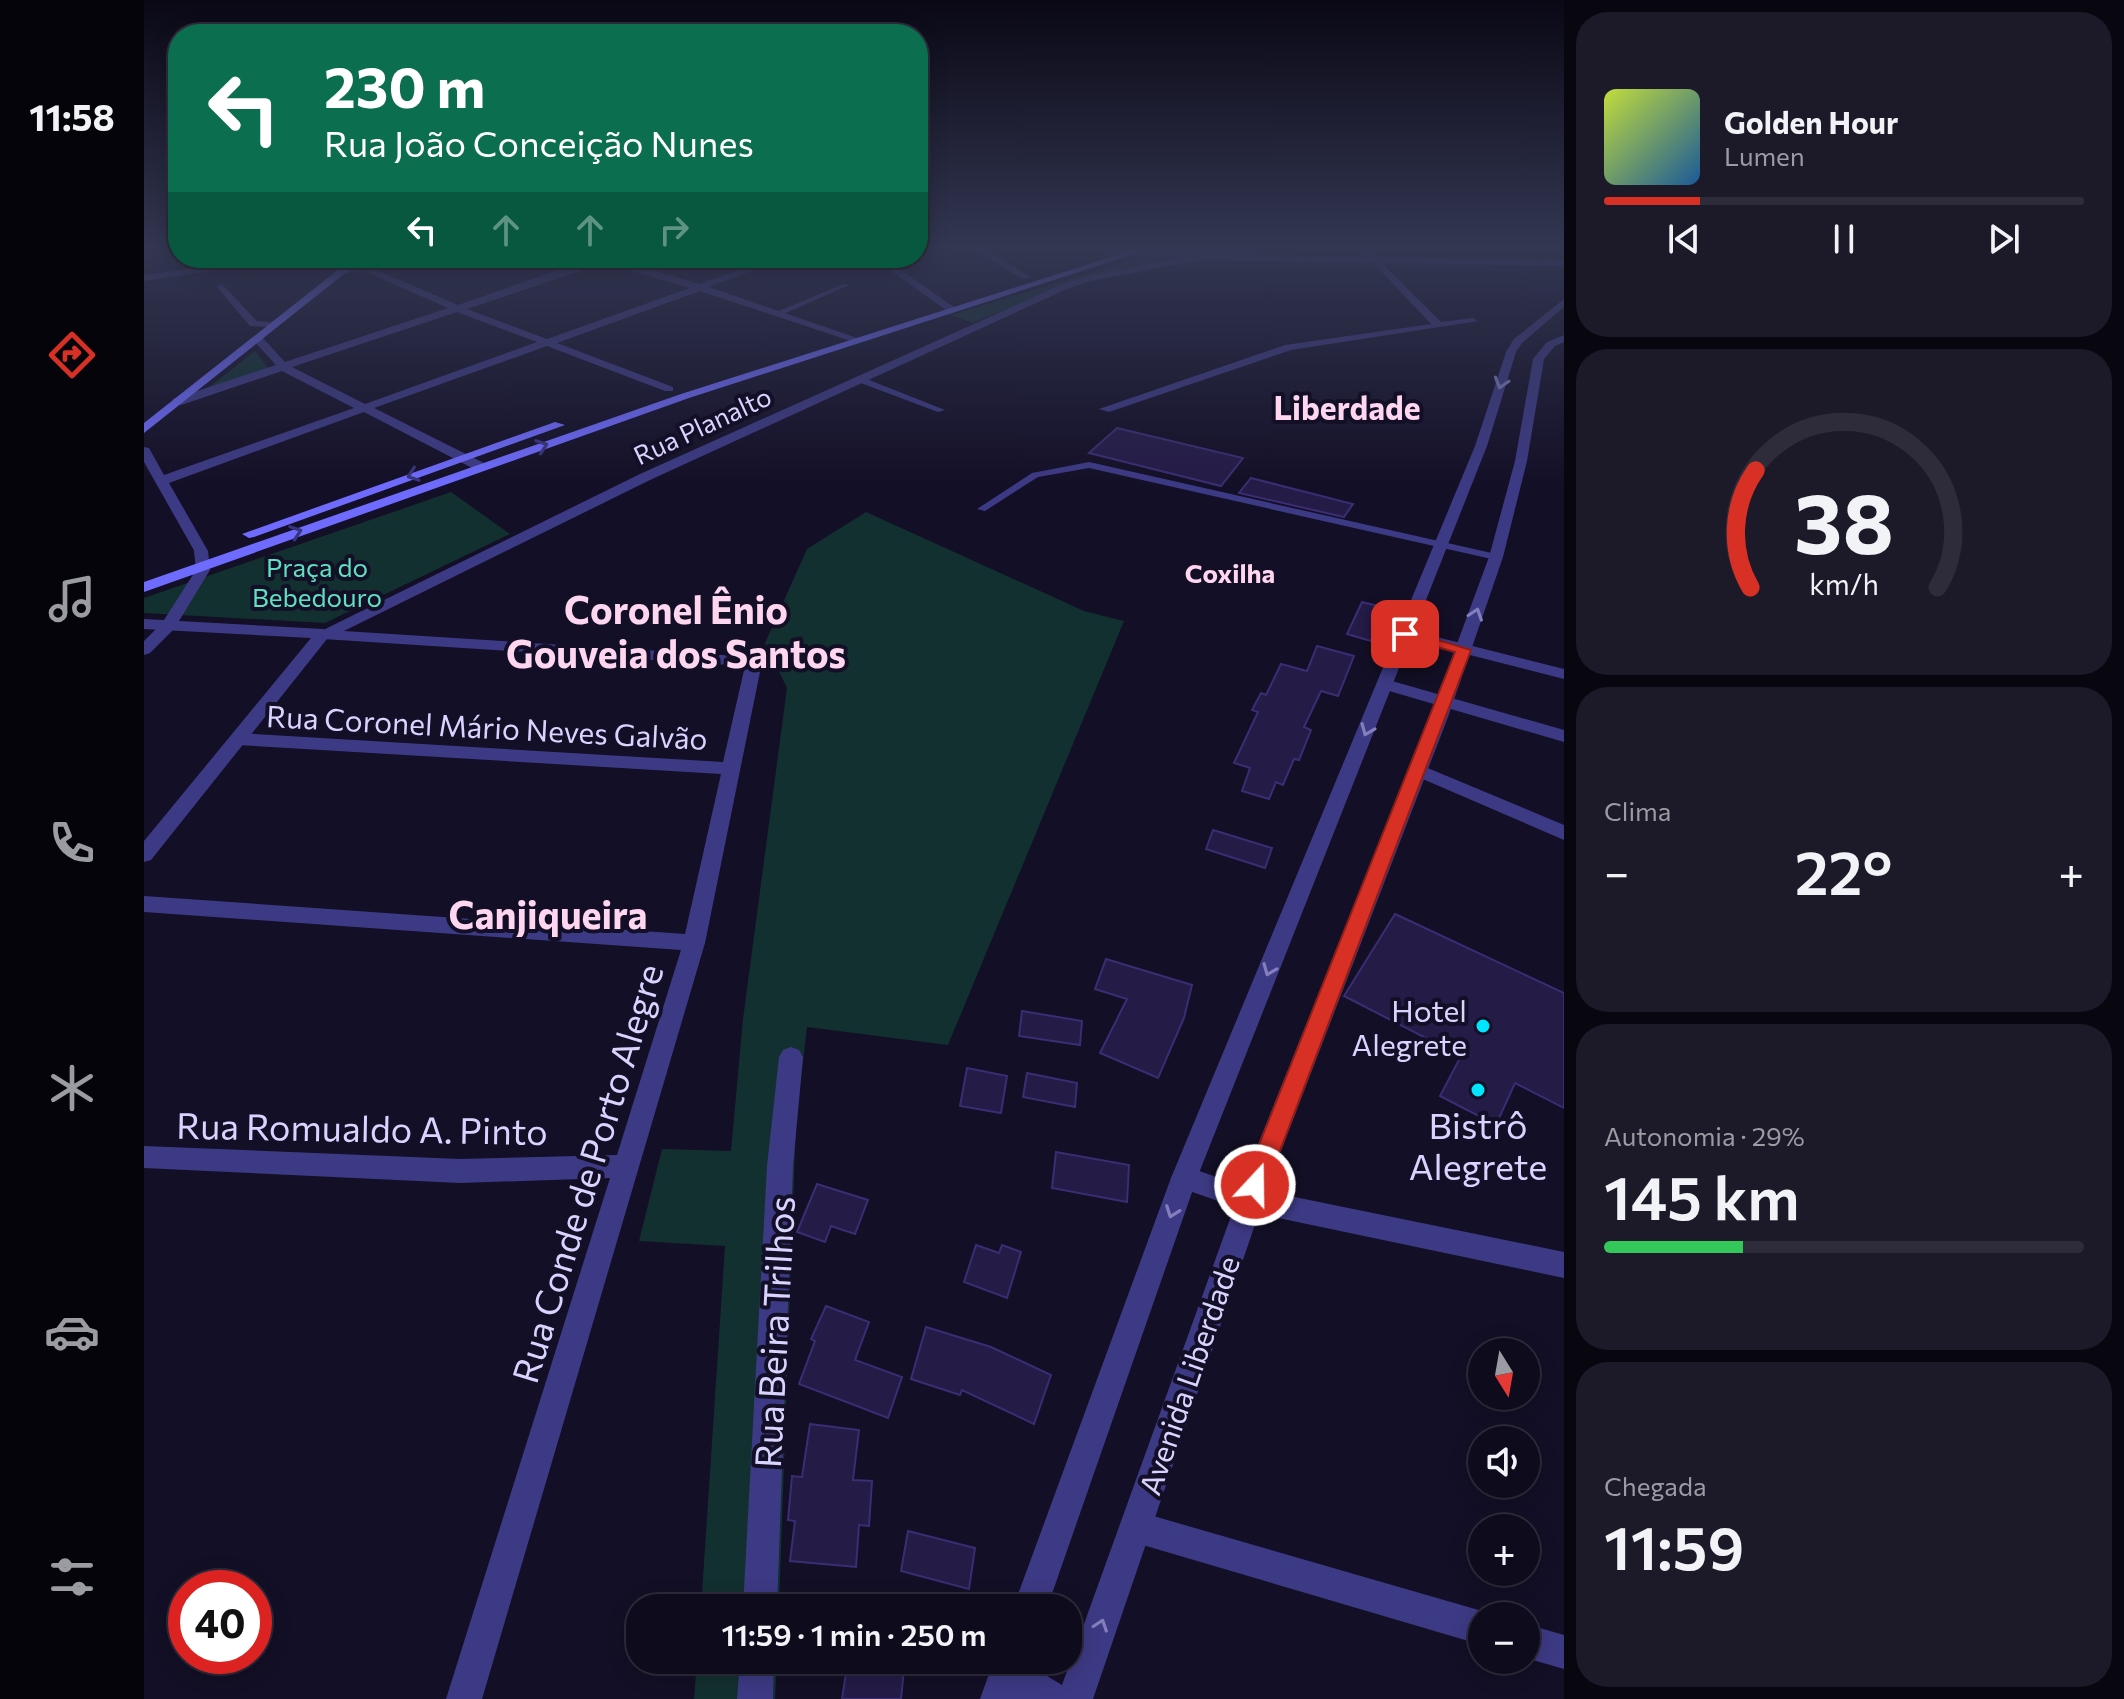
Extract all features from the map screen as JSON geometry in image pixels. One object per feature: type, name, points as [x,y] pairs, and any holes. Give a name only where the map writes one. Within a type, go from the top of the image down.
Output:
[{"type":"main road","points":[[144,429],[271,327]]},
{"type":"main road","points":[[230,541],[463,457],[863,327]]},
{"type":"main road","points":[[144,573],[481,467],[898,327]]},
{"type":"main road","points":[[144,587],[198,555]]},
{"type":"street","points":[[177,402],[399,327]]},
{"type":"street","points":[[510,327],[669,389]]},
{"type":"street","points":[[161,481],[586,327]]},
{"type":"street","points":[[822,327],[858,340]]},
{"type":"street","name":"Rua Planalto","points":[[323,634],[645,477],[976,327]]},
{"type":"street","points":[[1105,409],[1289,347],[1430,327]]},
{"type":"street","points":[[1035,1594],[1184,1178],[1481,446],[1511,352],[1518,341],[1537,327]]},
{"type":"street","name":"Avenida Liberdade","points":[[1075,1699],[1250,1200],[1464,650],[1496,557],[1521,461],[1539,359],[1551,344],[1564,338]]},
{"type":"street","points":[[258,339],[283,367],[481,467]]},
{"type":"street","points":[[144,451],[198,555],[200,577],[169,625],[144,650]]},
{"type":"street","points":[[144,624],[323,634]]},
{"type":"street","points":[[144,855],[323,634]]},
{"type":"street","name":"Rua Conde de Porto Alegre","points":[[323,634],[754,662],[694,943],[464,1699]]},
{"type":"street","points":[[1405,634],[1564,674]]},
{"type":"street","points":[[1385,684],[1564,736]]},
{"type":"street","name":"Rua Coronel Mário Neves Galvão","points":[[238,739],[733,769]]},
{"type":"street","points":[[1418,770],[1564,833]]},
{"type":"street","points":[[144,904],[694,943]]},
{"type":"street","name":"Rua Beira Trilhos","points":[[761,1594],[780,1166],[791,1057]]},
{"type":"street","name":"Rua Romualdo A. Pinto","points":[[144,1157],[460,1171],[625,1166]]},
{"type":"street","points":[[1184,1178],[1250,1200],[1564,1265]]},
{"type":"street","points":[[1136,1527],[1468,1624]]},
{"type":"street","points":[[1540,1645],[1564,1652]]},
{"type":"street","points":[[755,1699],[756,1674]]},
{"type":"street","points":[[1005,1677],[1052,1699]]},
{"type":"lane","points":[[861,380],[941,410]]},
{"type":"lane","points":[[982,509],[1035,475],[1089,465],[1496,557]]},
{"type":"green space","points":[[255,351],[270,370],[203,392]]},
{"type":"green space","name":"Praça do Bebedouro","points":[[451,492],[510,534],[325,623],[144,613],[144,598]]},
{"type":"green space","points":[[866,512],[1084,611],[1124,621],[948,1045],[807,1027],[796,1122],[779,1594],[702,1594],[725,1246],[639,1241],[662,1149],[731,1151],[743,1019],[787,688],[765,643],[807,549]]},
{"type":"green space","points":[[696,1674],[776,1674],[775,1699],[694,1699]]},
{"type":"building","points":[[1117,428],[1243,458],[1221,486],[1089,453]]},
{"type":"building","points":[[1251,478],[1353,504],[1344,517],[1239,493]]},
{"type":"building","points":[[1362,602],[1386,608],[1371,641],[1347,634]]},
{"type":"building","points":[[1317,646],[1354,656],[1338,696],[1321,691],[1304,727],[1311,730],[1299,760],[1294,759],[1283,785],[1276,782],[1269,799],[1242,791],[1250,768],[1234,763],[1258,712],[1252,710],[1261,693],[1266,695],[1281,664],[1307,671]]},
{"type":"building","points":[[1213,830],[1272,848],[1265,868],[1206,849]]},
{"type":"building","name":"Hotel Alegrete","points":[[1395,914],[1564,993],[1564,1108],[1515,1083],[1496,1125],[1440,1096],[1461,1056],[1344,996]]},
{"type":"building","points":[[1106,959],[1192,985],[1184,1018],[1158,1078],[1100,1053],[1127,999],[1095,989]]},
{"type":"building","points":[[1022,1011],[1082,1021],[1080,1045],[1019,1036]]},
{"type":"building","points":[[967,1068],[1007,1076],[1001,1113],[960,1106]]},
{"type":"building","points":[[1027,1073],[1077,1083],[1075,1107],[1023,1097]]},
{"type":"building","points":[[1056,1152],[1129,1165],[1127,1202],[1052,1188]]},
{"type":"building","points":[[817,1184],[868,1200],[855,1234],[831,1226],[825,1242],[797,1232]]},
{"type":"building","points":[[976,1245],[999,1253],[1002,1245],[1021,1252],[1007,1298],[964,1282]]},
{"type":"building","points":[[826,1306],[869,1322],[855,1360],[902,1377],[888,1418],[799,1384],[815,1341],[811,1339]]},
{"type":"building","points":[[926,1327],[991,1347],[1051,1375],[1034,1424],[962,1390],[960,1395],[911,1379]]},
{"type":"building","points":[[810,1424],[859,1430],[853,1480],[872,1481],[869,1526],[859,1525],[856,1567],[790,1561],[795,1521],[788,1520],[792,1476],[802,1477]]},
{"type":"building","points":[[908,1531],[975,1548],[969,1589],[901,1571]]},
{"type":"building","points":[[846,1674],[904,1674],[901,1699],[842,1699]]},
{"type":"place","name":"Hotel Alegrete","points":[[1483,1026]]},
{"type":"place","name":"Bistrô Alegrete","points":[[1478,1090]]},
{"type":"district","name":"Liberdade","points":[[1347,407]]},
{"type":"district","name":"Coxilha","points":[[1230,572]]},
{"type":"district","name":"Coronel Ênio Gouveia dos Santos","points":[[676,630]]},
{"type":"district","name":"Canjiqueira","points":[[548,913]]},
{"type":"route","points":[[1255,1185],[1464,650],[1405,634]]}]
